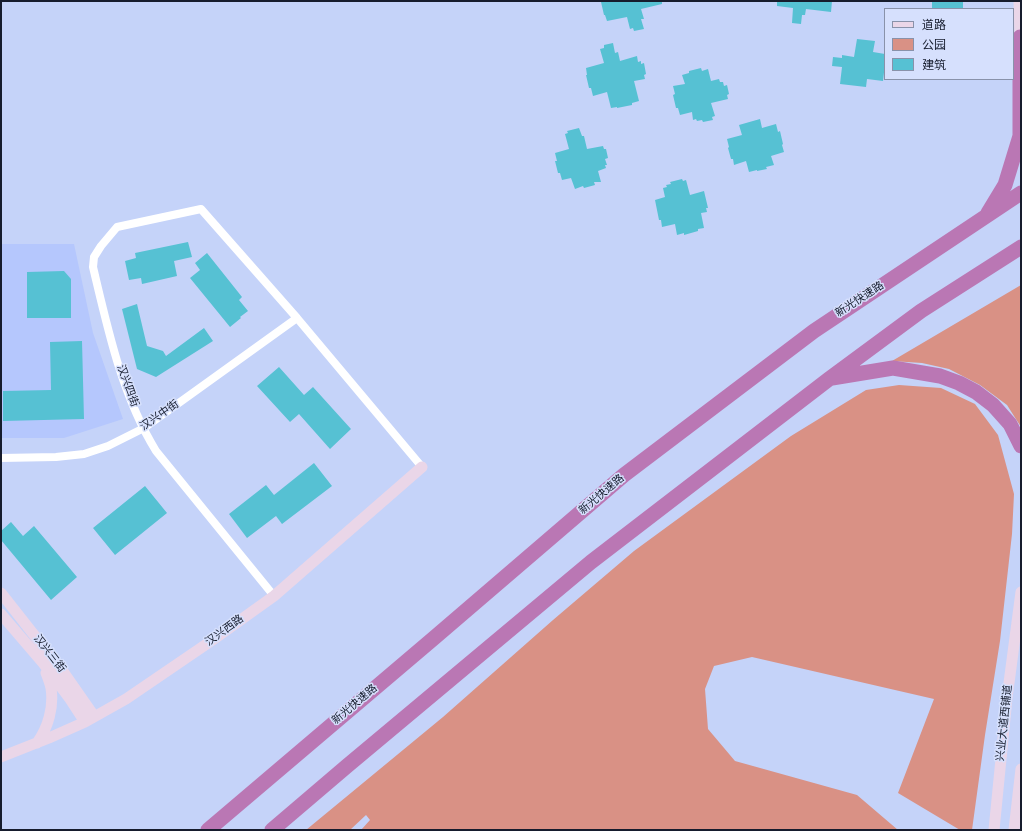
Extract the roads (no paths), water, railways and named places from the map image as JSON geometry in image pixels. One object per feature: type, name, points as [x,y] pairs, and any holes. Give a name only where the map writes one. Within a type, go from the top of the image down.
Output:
[{"type":"highway","points":[[986,217],[1005,185],[1020,136],[1020,38]]},
{"type":"highway","name":"新光快速路","points":[[208,830],[624,475],[814,331],[1021,193]]},
{"type":"highway","points":[[272,830],[592,562],[829,379],[920,312],[1021,247]]},
{"type":"highway","points":[[829,379],[893,368],[940,376],[959,383],[976,392],[993,406],[1010,424],[1021,446]]},
{"type":"street","points":[[1019,1],[1020,38]]},
{"type":"street","name":"汉兴四街","points":[[274,596],[156,451],[131,403],[109,336],[93,267],[94,257],[117,227],[200,209],[296,318]]},
{"type":"street","points":[[296,318],[422,467]]},
{"type":"street","name":"汉兴中街","points":[[1,458],[56,457],[84,454],[108,446],[144,428],[296,318]]},
{"type":"street","name":"汉兴西路","points":[[1,757],[37,743],[89,719],[126,699],[214,640],[274,596],[422,467]]},
{"type":"street","name":"兴业大道西铺道","points":[[994,830],[1007,698],[1021,592]]},
{"type":"street","name":"汉兴三街","points":[[1,593],[64,673],[89,719]]},
{"type":"street","name":"汉兴三街","points":[[1,614],[43,663],[70,700],[89,719]]},
{"type":"street","points":[[37,743],[42,736],[47,722],[52,701],[51,687],[43,663]]},
{"type":"street","points":[[1014,830],[1021,770]]}]
